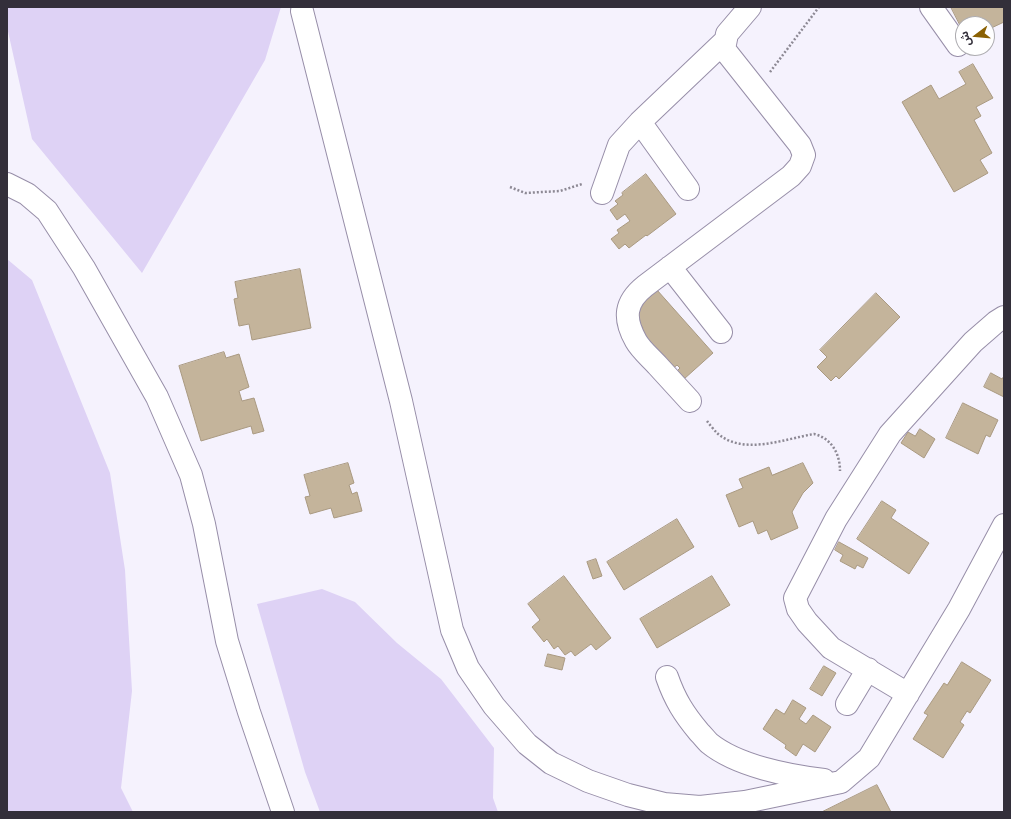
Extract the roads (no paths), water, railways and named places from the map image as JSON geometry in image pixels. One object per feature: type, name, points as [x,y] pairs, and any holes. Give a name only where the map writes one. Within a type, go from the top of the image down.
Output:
[{"type":"street","points":[[690,401],[636,342],[629,325],[628,311],[631,301],[636,293],[791,176],[800,166],[804,155],[800,145],[724,49],[724,42],[727,34],[750,7]]},
{"type":"street","points":[[931,7],[955,41]]},
{"type":"street","points":[[302,11],[401,401],[452,630],[468,668],[494,706],[527,744],[552,763],[588,781],[628,795],[664,804],[700,807],[745,802],[841,782],[869,758],[960,609],[1004,525]]},
{"type":"street","points":[[605,184],[619,145],[640,122],[724,42]]},
{"type":"street","points":[[640,122],[688,190]]},
{"type":"street","points":[[7,184],[27,194],[47,211],[84,268],[157,397],[191,475],[204,524],[227,640],[249,712],[283,812]]},
{"type":"street","points":[[670,268],[720,332]]},
{"type":"street","points":[[908,694],[831,648],[798,609],[795,598],[836,519],[890,434],[973,342],[1004,317]]},
{"type":"street","points":[[846,704],[868,670]]},
{"type":"street","points":[[667,677],[673,693],[689,720],[708,742],[721,752],[740,760],[794,776],[841,782]]}]
